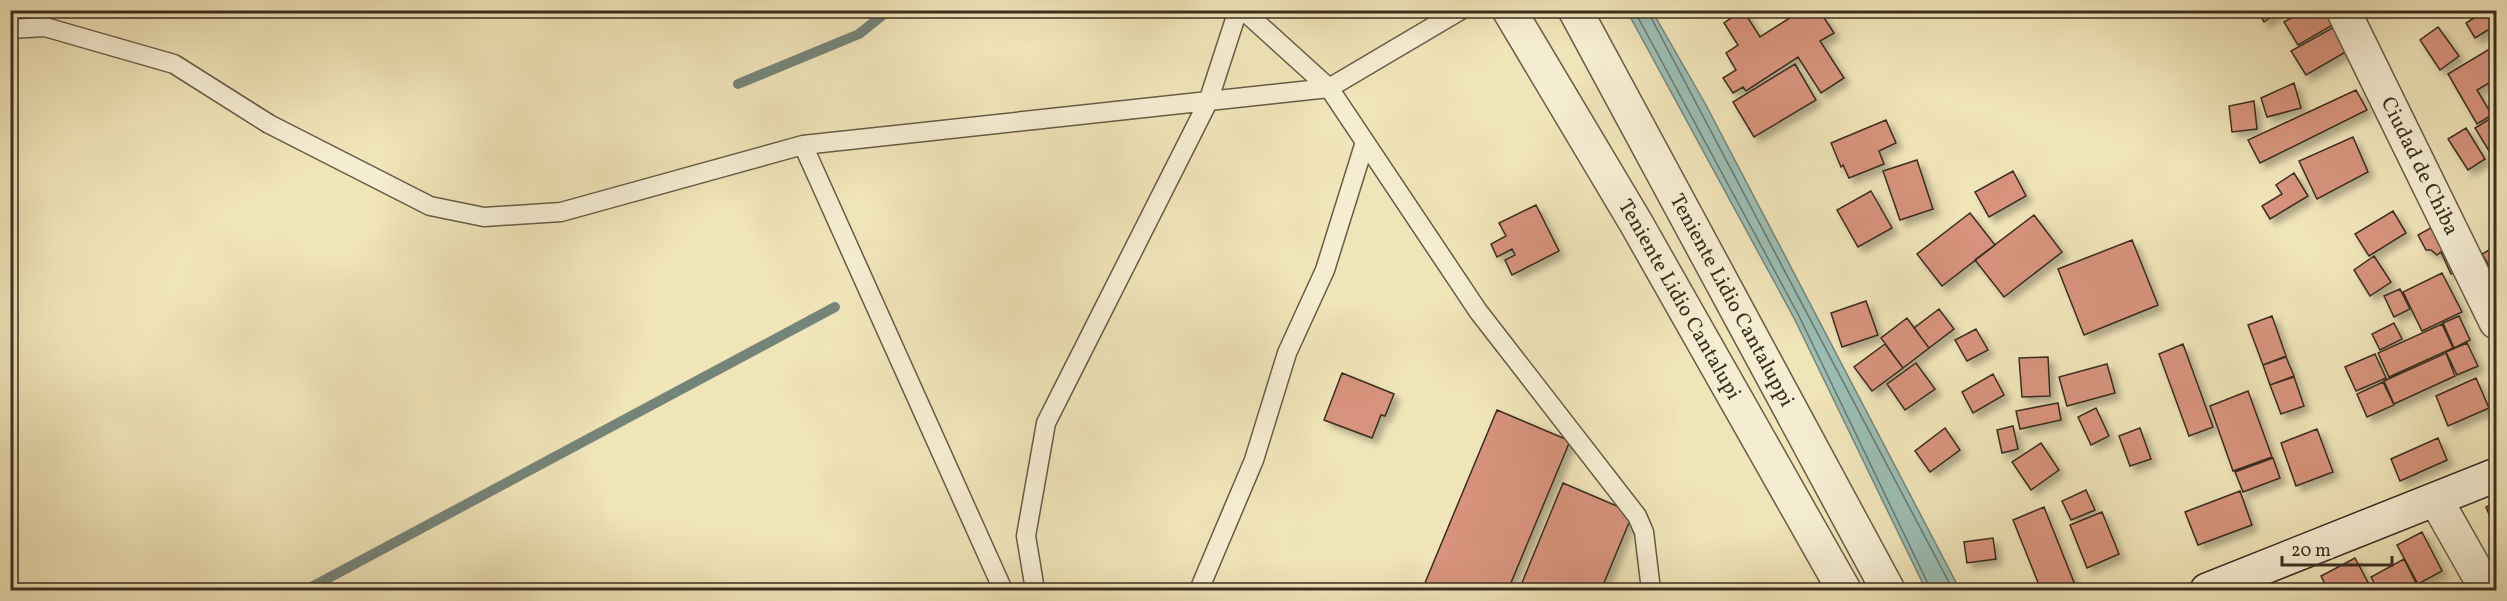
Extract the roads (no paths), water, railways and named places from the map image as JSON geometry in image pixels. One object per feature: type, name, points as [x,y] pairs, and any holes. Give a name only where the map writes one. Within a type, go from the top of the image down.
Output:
[{"type":"street","name":"Teniente Lidio Cantalupi","points":[[1509,10],[1636,223],[1844,591]]},
{"type":"street","name":"Teniente Lidio Cantaluppi","points":[[1575,10],[1888,591]]},
{"type":"street","name":"Ciudad de Chiba","points":[[2343,10],[2496,322]]},
{"type":"street","points":[[2207,591],[2496,475]]},
{"type":"street","points":[[2436,500],[2487,591]]},
{"type":"lane","points":[[1035,591],[1026,536],[1046,423],[1208,102],[1238,10]]},
{"type":"lane","points":[[1243,10],[1329,88],[1478,311],[1636,516],[1645,540],[1651,591]]},
{"type":"lane","points":[[10,29],[45,27],[174,64],[268,124],[430,206],[484,217],[561,212],[802,145],[1329,88],[1461,10]]},
{"type":"lane","points":[[1199,591],[1254,460],[1287,353],[1325,270],[1365,142]]},
{"type":"lane","points":[[802,145],[1003,591]]},
{"type":"water","points":[[1627,11],[1652,11],[1706,105],[1960,590],[1926,590],[1794,318]]},
{"type":"waterway","points":[[738,84],[859,34],[889,10]]},
{"type":"waterway","points":[[306,590],[835,307]]}]
